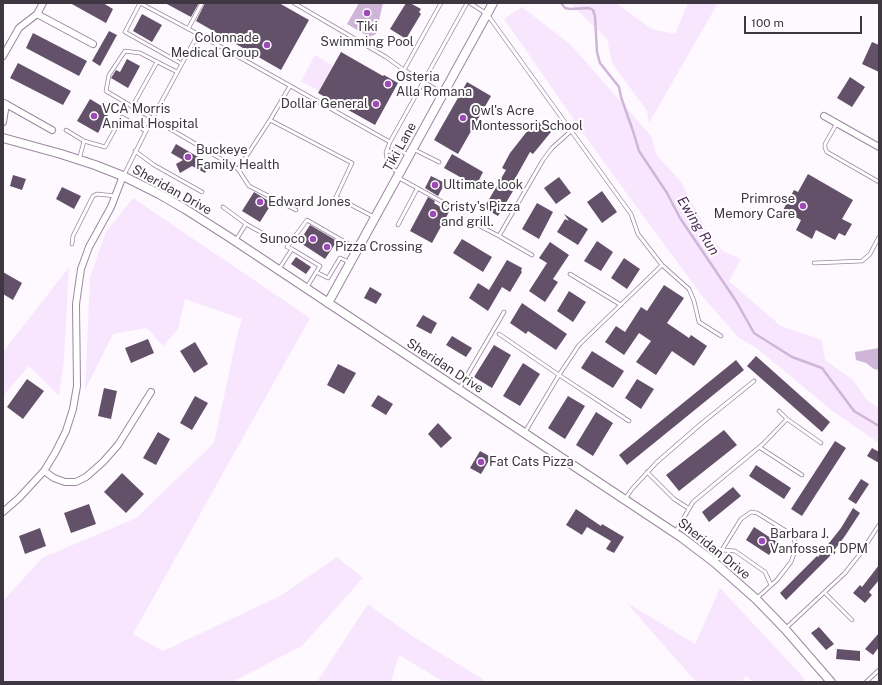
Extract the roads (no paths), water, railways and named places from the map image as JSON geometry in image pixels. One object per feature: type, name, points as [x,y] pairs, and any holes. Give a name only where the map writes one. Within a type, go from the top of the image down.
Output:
[{"type":"street","points":[[3,56],[19,28],[37,14],[43,3]]},
{"type":"street","name":"Tiki Lane","points":[[328,303],[493,3]]},
{"type":"street","points":[[37,14],[93,44]]},
{"type":"street","points":[[3,122],[4,103],[52,130]]},
{"type":"street","points":[[824,116],[879,147]]},
{"type":"street","name":"Sheridan Drive","points":[[3,138],[79,160],[123,176],[185,209],[235,241],[675,533],[714,562],[756,599],[785,629],[831,682]]},
{"type":"street","points":[[3,512],[19,498],[44,471],[56,453],[66,431],[73,409],[77,386],[76,304],[81,269],[89,248],[116,196],[123,176]]},
{"type":"street","points":[[44,471],[54,478],[65,482],[76,482],[86,477],[103,462],[118,445],[151,392]]},
{"type":"lane","points":[[182,64],[125,32],[140,3],[390,142]]},
{"type":"lane","points":[[188,29],[202,3]]},
{"type":"lane","points":[[294,3],[386,57],[443,94]]},
{"type":"lane","points":[[404,70],[440,3]]},
{"type":"lane","points":[[457,210],[417,189],[398,175],[388,166],[386,152],[390,142],[468,3],[487,14],[631,214],[638,234],[662,264],[690,289],[699,322],[721,336]]},
{"type":"lane","points":[[123,176],[198,34]]},
{"type":"lane","points":[[177,72],[140,53],[125,51],[109,75],[106,91],[238,169],[249,186],[296,210]]},
{"type":"lane","points":[[132,107],[157,62]]},
{"type":"lane","points":[[238,169],[290,86]]},
{"type":"lane","points":[[66,130],[84,141],[105,147],[122,117],[146,131]]},
{"type":"lane","points":[[270,120],[352,164],[336,198],[375,218]]},
{"type":"lane","points":[[837,123],[825,144],[825,148],[828,152],[879,182]]},
{"type":"lane","points":[[499,236],[543,160],[552,148],[571,131]]},
{"type":"lane","points":[[79,160],[84,141]]},
{"type":"lane","points":[[386,152],[398,149],[439,162]]},
{"type":"lane","points":[[135,151],[154,165],[202,192]]},
{"type":"lane","points":[[398,225],[417,189]]},
{"type":"lane","points":[[72,244],[73,236],[94,196],[98,194],[116,196]]},
{"type":"lane","points":[[223,207],[246,224],[270,238]]},
{"type":"lane","points":[[306,288],[320,266],[287,247],[308,220],[358,250]]},
{"type":"lane","points":[[235,241],[246,224]]},
{"type":"lane","points":[[476,224],[532,255]]},
{"type":"lane","points":[[814,263],[862,261],[870,254],[879,237]]},
{"type":"lane","points":[[278,270],[292,249]]},
{"type":"lane","points":[[316,272],[328,278],[340,258],[351,263]]},
{"type":"lane","points":[[524,433],[579,345],[662,264]]},
{"type":"lane","points":[[570,274],[621,304]]},
{"type":"lane","points":[[459,389],[504,312]]},
{"type":"lane","points":[[500,334],[559,376],[629,421]]},
{"type":"lane","points":[[625,499],[657,462],[754,381]]},
{"type":"lane","points":[[779,411],[821,443]]},
{"type":"lane","points":[[675,533],[688,508],[701,494],[759,447],[788,419]]},
{"type":"lane","points":[[759,447],[802,475]]},
{"type":"lane","points":[[647,472],[674,499],[688,508]]},
{"type":"lane","points":[[714,562],[741,519],[751,512],[757,513],[791,534],[796,542],[794,555],[777,580],[756,599]]},
{"type":"lane","points":[[785,629],[850,568],[879,525]]},
{"type":"lane","points":[[722,550],[734,551],[765,572],[771,585]]},
{"type":"lane","points":[[825,593],[852,620]]},
{"type":"lane","points":[[866,682],[879,670]]},
{"type":"waterway","name":"Ewing Run","points":[[561,3],[565,8],[589,8],[593,10],[595,16],[597,52],[600,63],[619,87],[639,151],[667,193],[680,218],[736,301],[754,333],[792,357],[822,368],[854,411],[879,426]]},
{"type":"place","name":"Tiki Swimming Pool","points":[[367,13]]},
{"type":"place","name":"Colonnade Medical Group","points":[[267,45]]},
{"type":"place","name":"Osteria Alla Romana","points":[[388,84]]},
{"type":"place","name":"Dollar General","points":[[376,104]]},
{"type":"place","name":"VCA Morris Animal Hospital","points":[[94,116]]},
{"type":"place","name":"Owl's Acre Montessori School","points":[[463,118]]},
{"type":"place","name":"Buckeye Family Health","points":[[188,157]]},
{"type":"place","name":"Ultimate look","points":[[435,185]]},
{"type":"place","name":"Edward Jones","points":[[260,202]]},
{"type":"place","name":"Primrose Memory Care","points":[[803,206]]},
{"type":"place","name":"Cristy's Pizza and grill.","points":[[433,214]]},
{"type":"place","name":"Sunoco","points":[[313,239]]},
{"type":"place","name":"Pizza Crossing","points":[[327,247]]},
{"type":"place","name":"Fat Cats Pizza","points":[[481,462]]},
{"type":"place","name":"Barbara J. Vanfossen, DPM","points":[[762,541]]}]
